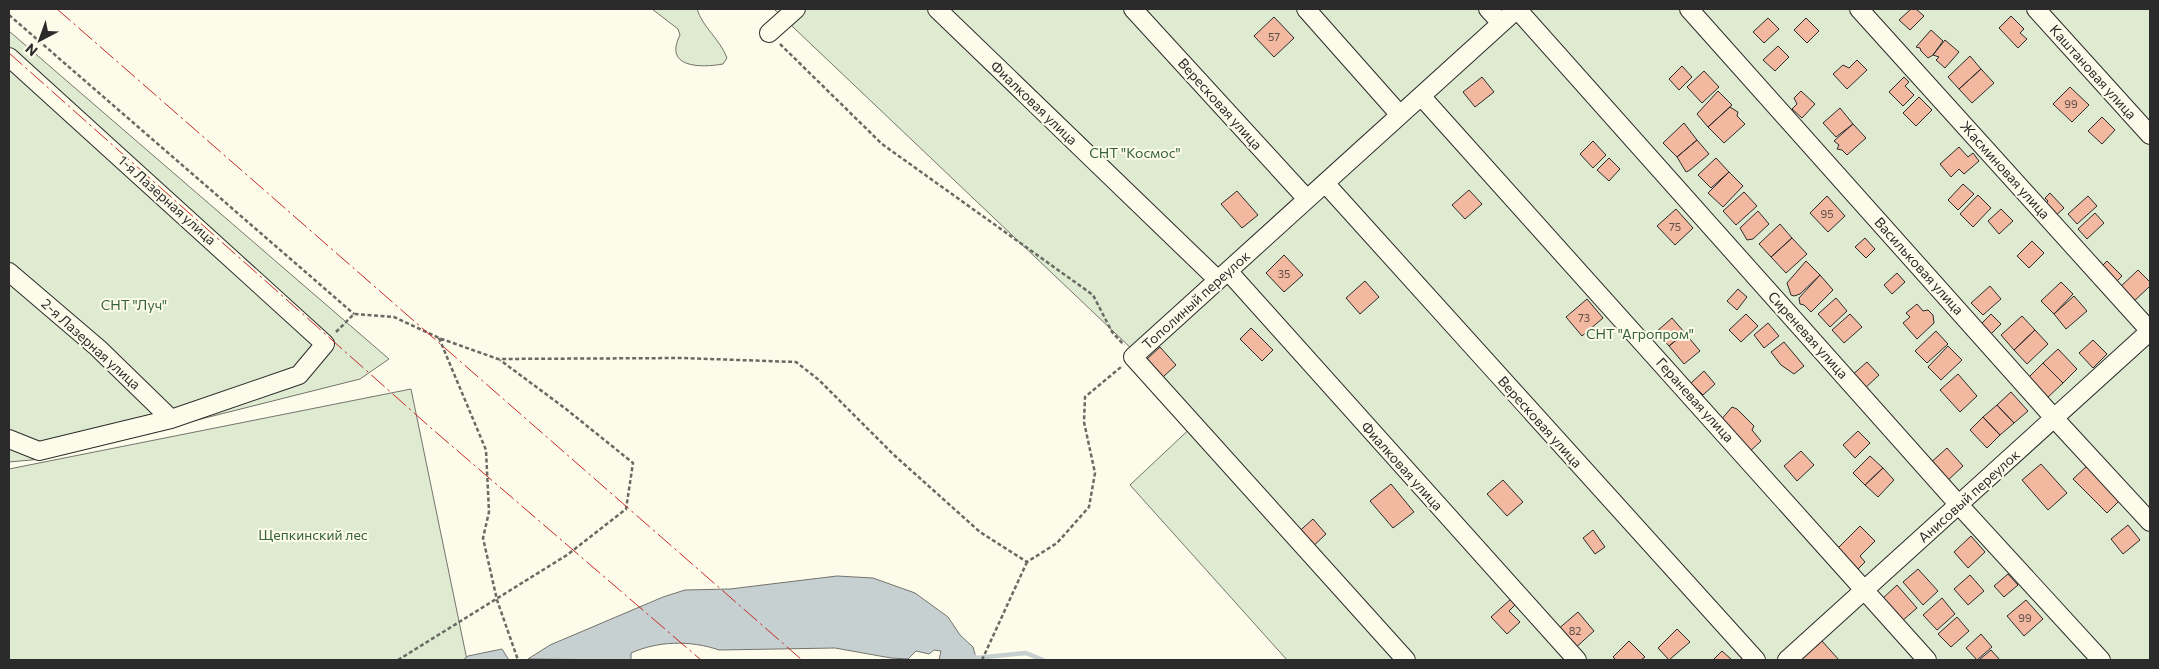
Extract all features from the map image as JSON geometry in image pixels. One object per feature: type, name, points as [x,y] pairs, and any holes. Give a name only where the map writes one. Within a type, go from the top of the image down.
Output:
[{"type":"lane","points":[[769,33],[796,9]]},
{"type":"lane","name":"Фиалковая улица","points":[[937,9],[1223,275],[1576,660]]},
{"type":"lane","name":"Вересковая улица","points":[[1133,9],[1307,199]]},
{"type":"lane","points":[[1306,9],[1400,115]]},
{"type":"lane","points":[[1488,9],[1501,23]]},
{"type":"lane","name":"Тополиный переулок","points":[[1406,660],[1133,357],[1517,9]]},
{"type":"lane","name":"Сиреневая улица","points":[[1517,9],[1959,505],[2101,660]]},
{"type":"lane","name":"Васильковая улица","points":[[1689,9],[2054,418],[2150,522]]},
{"type":"lane","name":"Жасминовая улица","points":[[1859,9],[2150,331]]},
{"type":"lane","name":"Каштановая улица","points":[[2036,9],[2150,135]]},
{"type":"lane","name":"1-я Лазерная улица","points":[[9,57],[325,344]]},
{"type":"lane","name":"Гераневая улица","points":[[1421,96],[1927,660]]},
{"type":"lane","name":"Вересковая улица","points":[[1325,183],[1756,660]]},
{"type":"lane","name":"2-я Лазерная улица","points":[[9,272],[98,348],[172,419]]},
{"type":"lane","name":"Анисовый переулок","points":[[1786,660],[1866,590],[2150,331]]},
{"type":"lane","points":[[9,439],[38,450],[172,419],[299,375],[325,344]]},
{"type":"path","points":[[9,15],[354,314],[394,317],[439,338],[498,359],[566,409],[633,463],[626,508],[567,555],[398,660]]},
{"type":"path","points":[[769,33],[882,144],[1093,295],[1112,332],[1133,357],[1085,397],[1084,422],[1095,473],[1089,507],[1057,543],[1027,562],[982,660]]},
{"type":"path","points":[[325,344],[354,314]]},
{"type":"path","points":[[439,338],[486,450],[489,512],[483,538],[497,600],[518,660]]},
{"type":"path","points":[[498,359],[682,358],[796,362],[818,380],[894,456],[980,532],[1027,562]]},
{"type":"green space","points":[[652,9],[697,9],[703,22],[724,51],[727,58],[723,64],[705,66],[680,60],[676,54],[676,46],[680,35],[678,29]]},
{"type":"green space","name":"СНТ \"Агропром\"","points":[[774,9],[2150,9],[2150,660],[1287,660],[1130,485],[1198,421],[1134,351]]},
{"type":"green space","name":"СНТ \"Луч\"","points":[[9,31],[389,359],[360,379],[42,459],[9,462]]},
{"type":"green space","name":"Щепкинский лес","points":[[411,389],[467,660],[9,660],[9,469]]},
{"type":"shaded area","points":[[837,576],[873,578],[915,593],[948,617],[960,635],[973,647],[976,658],[973,660],[939,660],[941,651],[934,650],[929,654],[916,651],[908,659],[891,658],[835,648],[719,650],[686,643],[674,643],[641,649],[631,653],[631,660],[528,659],[550,645],[663,597],[685,590],[730,589]]},
{"type":"shaded area","points":[[502,649],[509,660],[463,660],[468,656]]},
{"type":"building","points":[[1911,9],[1916,9],[1924,16],[1910,30],[1899,20]]},
{"type":"building","points":[[2011,16],[2024,29],[2020,33],[2027,39],[2018,48],[1999,28]]},
{"type":"building","points":[[1274,17],[1294,38],[1274,57],[1254,36]]},
{"type":"building","points":[[1768,18],[1779,29],[1764,43],[1753,32]]},
{"type":"building","points":[[1806,18],[1819,31],[1807,43],[1794,30]]},
{"type":"building","points":[[1931,30],[1943,41],[1933,55],[1928,58],[1920,48],[1916,47]]},
{"type":"building","points":[[1945,40],[1959,52],[1945,68],[1936,60],[1939,57],[1933,55]]},
{"type":"building","points":[[1778,46],[1789,57],[1775,71],[1763,60]]},
{"type":"building","points":[[1970,56],[1981,69],[1959,89],[1948,77]]},
{"type":"building","points":[[1857,60],[1867,70],[1847,89],[1833,74],[1843,65],[1849,68]]},
{"type":"building","points":[[1682,66],[1692,77],[1679,90],[1669,79]]},
{"type":"building","points":[[1981,69],[1994,83],[1972,103],[1959,89]]},
{"type":"building","points":[[1704,71],[1719,87],[1702,103],[1687,87]]},
{"type":"building","points":[[1482,77],[1494,92],[1475,107],[1463,92]]},
{"type":"building","points":[[1904,77],[1909,82],[1905,86],[1914,95],[1903,106],[1889,92]]},
{"type":"building","points":[[2070,87],[2089,105],[2072,122],[2053,104]]},
{"type":"building","points":[[1718,91],[1732,105],[1708,127],[1697,114]]},
{"type":"building","points":[[1801,91],[1815,104],[1802,118],[1792,109],[1797,104],[1794,98]]},
{"type":"building","points":[[1919,97],[1932,110],[1916,126],[1903,113]]},
{"type":"building","points":[[1730,107],[1738,112],[1737,116],[1745,124],[1724,143],[1708,127]]},
{"type":"building","points":[[1840,108],[1853,124],[1836,137],[1823,123]]},
{"type":"building","points":[[2102,117],[2115,130],[2102,144],[2088,131]]},
{"type":"building","points":[[1684,123],[1697,140],[1677,157],[1663,143]]},
{"type":"building","points":[[1853,124],[1866,138],[1847,155],[1842,150],[1837,149],[1839,145],[1834,141]]},
{"type":"building","points":[[1697,140],[1709,154],[1686,172],[1677,157]]},
{"type":"building","points":[[1593,141],[1606,155],[1593,168],[1580,154]]},
{"type":"building","points":[[1959,147],[1968,157],[1973,153],[1979,161],[1964,174],[1959,169],[1951,177],[1940,164]]},
{"type":"building","points":[[1609,158],[1620,169],[1609,181],[1597,170]]},
{"type":"building","points":[[1716,158],[1729,172],[1711,188],[1698,175]]},
{"type":"building","points":[[1729,172],[1743,186],[1723,207],[1708,193]]},
{"type":"building","points":[[1963,184],[1974,194],[1958,210],[1948,200]]},
{"type":"building","points":[[1469,190],[1482,204],[1465,219],[1452,205]]},
{"type":"building","points":[[1237,191],[1258,215],[1242,228],[1221,204]]},
{"type":"building","points":[[1744,192],[1757,206],[1736,225],[1723,211]]},
{"type":"building","points":[[2050,193],[2064,208],[2053,218],[2043,207],[2048,201],[2045,198]]},
{"type":"building","points":[[1978,195],[1991,208],[1973,227],[1960,214]]},
{"type":"building","points":[[1827,196],[1845,216],[1828,232],[1810,213]]},
{"type":"building","points":[[2088,196],[2097,206],[2077,224],[2068,214]]},
{"type":"building","points":[[1676,209],[1693,228],[1675,245],[1657,226]]},
{"type":"building","points":[[2001,209],[2013,221],[1999,234],[1988,221]]},
{"type":"building","points":[[1758,211],[1769,224],[1753,239],[1747,240],[1740,228]]},
{"type":"building","points":[[2095,213],[2104,223],[2087,239],[2078,229]]},
{"type":"building","points":[[1780,224],[1792,238],[1771,257],[1759,244]]},
{"type":"building","points":[[1792,238],[1807,254],[1786,273],[1771,257]]},
{"type":"building","points":[[1865,238],[1875,249],[1866,258],[1855,247]]},
{"type":"building","points":[[2032,241],[2044,253],[2029,268],[2017,256]]},
{"type":"building","points":[[1284,255],[1303,275],[1284,292],[1266,273]]},
{"type":"building","points":[[1806,261],[1820,275],[1800,294],[1791,295],[1787,283]]},
{"type":"building","points":[[2107,261],[2122,276],[2113,285],[2098,270]]},
{"type":"building","points":[[2138,270],[2150,282],[2150,286],[2131,304],[2117,290]]},
{"type":"building","points":[[1897,273],[1905,282],[1892,294],[1884,285]]},
{"type":"building","points":[[1820,275],[1833,290],[1811,312],[1804,305],[1800,304],[1799,298]]},
{"type":"building","points":[[1365,281],[1379,297],[1360,314],[1346,298]]},
{"type":"building","points":[[2061,282],[2073,294],[2054,314],[2041,301]]},
{"type":"building","points":[[1990,286],[2001,299],[1983,315],[1971,303]]},
{"type":"building","points":[[1738,289],[1747,297],[1737,310],[1727,301]]},
{"type":"building","points":[[2074,296],[2087,311],[2066,329],[2054,314]]},
{"type":"building","points":[[1836,298],[1847,311],[1830,327],[1818,314]]},
{"type":"building","points":[[1587,299],[1603,318],[1582,336],[1566,317]]},
{"type":"building","points":[[1917,304],[1923,311],[1928,310],[1933,315],[1934,323],[1917,339],[1903,323],[1910,317],[1906,313]]},
{"type":"building","points":[[1746,314],[1758,326],[1741,342],[1729,330]]},
{"type":"building","points":[[1850,314],[1862,327],[1844,343],[1832,330]]},
{"type":"building","points":[[1991,314],[2001,324],[1990,335],[1980,325]]},
{"type":"building","points":[[2022,316],[2035,330],[2014,350],[2001,335]]},
{"type":"building","points":[[1672,318],[1685,333],[1669,346],[1656,332]]},
{"type":"building","points":[[1768,323],[1779,336],[1764,348],[1754,335]]},
{"type":"building","points":[[1251,328],[1273,350],[1262,361],[1240,339]]},
{"type":"building","points":[[2035,330],[2048,344],[2027,364],[2014,350]]},
{"type":"building","points":[[1936,331],[1948,344],[1927,363],[1915,351]]},
{"type":"building","points":[[1685,333],[1700,351],[1684,364],[1669,346]]},
{"type":"building","points":[[2093,340],[2107,354],[2093,368],[2079,353]]},
{"type":"building","points":[[1784,342],[1804,366],[1794,374],[1781,365],[1771,352]]},
{"type":"building","points":[[1948,346],[1962,360],[1941,380],[1928,367]]},
{"type":"building","points":[[1160,347],[1176,365],[1163,377],[1147,359]]},
{"type":"building","points":[[2058,349],[2077,369],[2063,383],[2043,363]]},
{"type":"building","points":[[1867,362],[1879,375],[1863,390],[1851,376]]},
{"type":"building","points":[[2043,363],[2063,383],[2047,398],[2028,378]]},
{"type":"building","points":[[1704,371],[1715,384],[1703,395],[1691,383]]},
{"type":"building","points":[[1958,374],[1977,396],[1960,412],[1940,390]]},
{"type":"building","points":[[2011,392],[2028,411],[2014,423],[1997,405]]},
{"type":"building","points":[[1997,405],[2014,423],[2000,435],[1983,417]]},
{"type":"building","points":[[1732,407],[1737,409],[1754,426],[1752,430],[1761,441],[1747,454],[1720,421]]},
{"type":"building","points":[[1983,417],[2000,435],[1987,448],[1970,430]]},
{"type":"building","points":[[1858,431],[1870,443],[1855,458],[1843,445]]},
{"type":"building","points":[[1947,448],[1963,466],[1945,483],[1928,465]]},
{"type":"building","points":[[1801,451],[1814,465],[1797,481],[1784,466]]},
{"type":"building","points":[[1870,456],[1883,468],[1865,485],[1853,473]]},
{"type":"building","points":[[2041,464],[2067,493],[2048,510],[2022,480]]},
{"type":"building","points":[[2088,465],[2121,499],[2107,513],[2073,479]]},
{"type":"building","points":[[1883,468],[1894,480],[1878,497],[1865,485]]},
{"type":"building","points":[[1503,480],[1523,502],[1507,516],[1487,494]]},
{"type":"building","points":[[1391,484],[1414,512],[1393,528],[1370,501]]},
{"type":"building","points":[[1313,519],[1326,534],[1309,550],[1295,535]]},
{"type":"building","points":[[2128,525],[2140,540],[2123,554],[2111,539]]},
{"type":"building","points":[[1860,526],[1875,541],[1860,556],[1865,562],[1858,569],[1838,548]]},
{"type":"building","points":[[1593,530],[1605,547],[1595,554],[1583,538]]},
{"type":"building","points":[[1971,536],[1985,552],[1968,568],[1954,552]]},
{"type":"building","points":[[1918,569],[1938,591],[1923,605],[1903,582]]},
{"type":"building","points":[[2008,574],[2018,585],[2004,597],[1994,586]]},
{"type":"building","points":[[1970,575],[1984,591],[1968,605],[1954,589]]},
{"type":"building","points":[[1897,585],[1917,608],[1902,621],[1882,599]]},
{"type":"building","points":[[1512,598],[1517,603],[1509,611],[1520,622],[1507,634],[1491,617]]},
{"type":"building","points":[[1942,598],[1955,614],[1937,630],[1923,615]]},
{"type":"building","points":[[2026,600],[2043,619],[2024,636],[2007,616]]},
{"type":"building","points":[[1578,612],[1594,631],[1573,650],[1556,631]]},
{"type":"building","points":[[1957,617],[1969,631],[1951,647],[1938,634]]},
{"type":"building","points":[[1677,629],[1690,642],[1669,660],[1658,648]]},
{"type":"building","points":[[1981,634],[1992,647],[1977,660],[1966,648]]},
{"type":"building","points":[[1629,641],[1645,657],[1641,660],[1616,660],[1613,657]]},
{"type":"building","points":[[1822,641],[1839,660],[1800,660]]},
{"type":"building","points":[[1991,650],[2000,660],[1979,660]]},
{"type":"building","points":[[1722,651],[1732,660],[1713,660]]},
{"type":"waterway","points":[[971,655],[976,658],[1026,653],[1043,660]]},
{"type":"power","points":[[57,9],[802,660]]},
{"type":"power","points":[[9,53],[431,428],[701,660]]},
{"type":"park label","name":"СНТ \"Космос\"","points":[[1135,153]]}]
